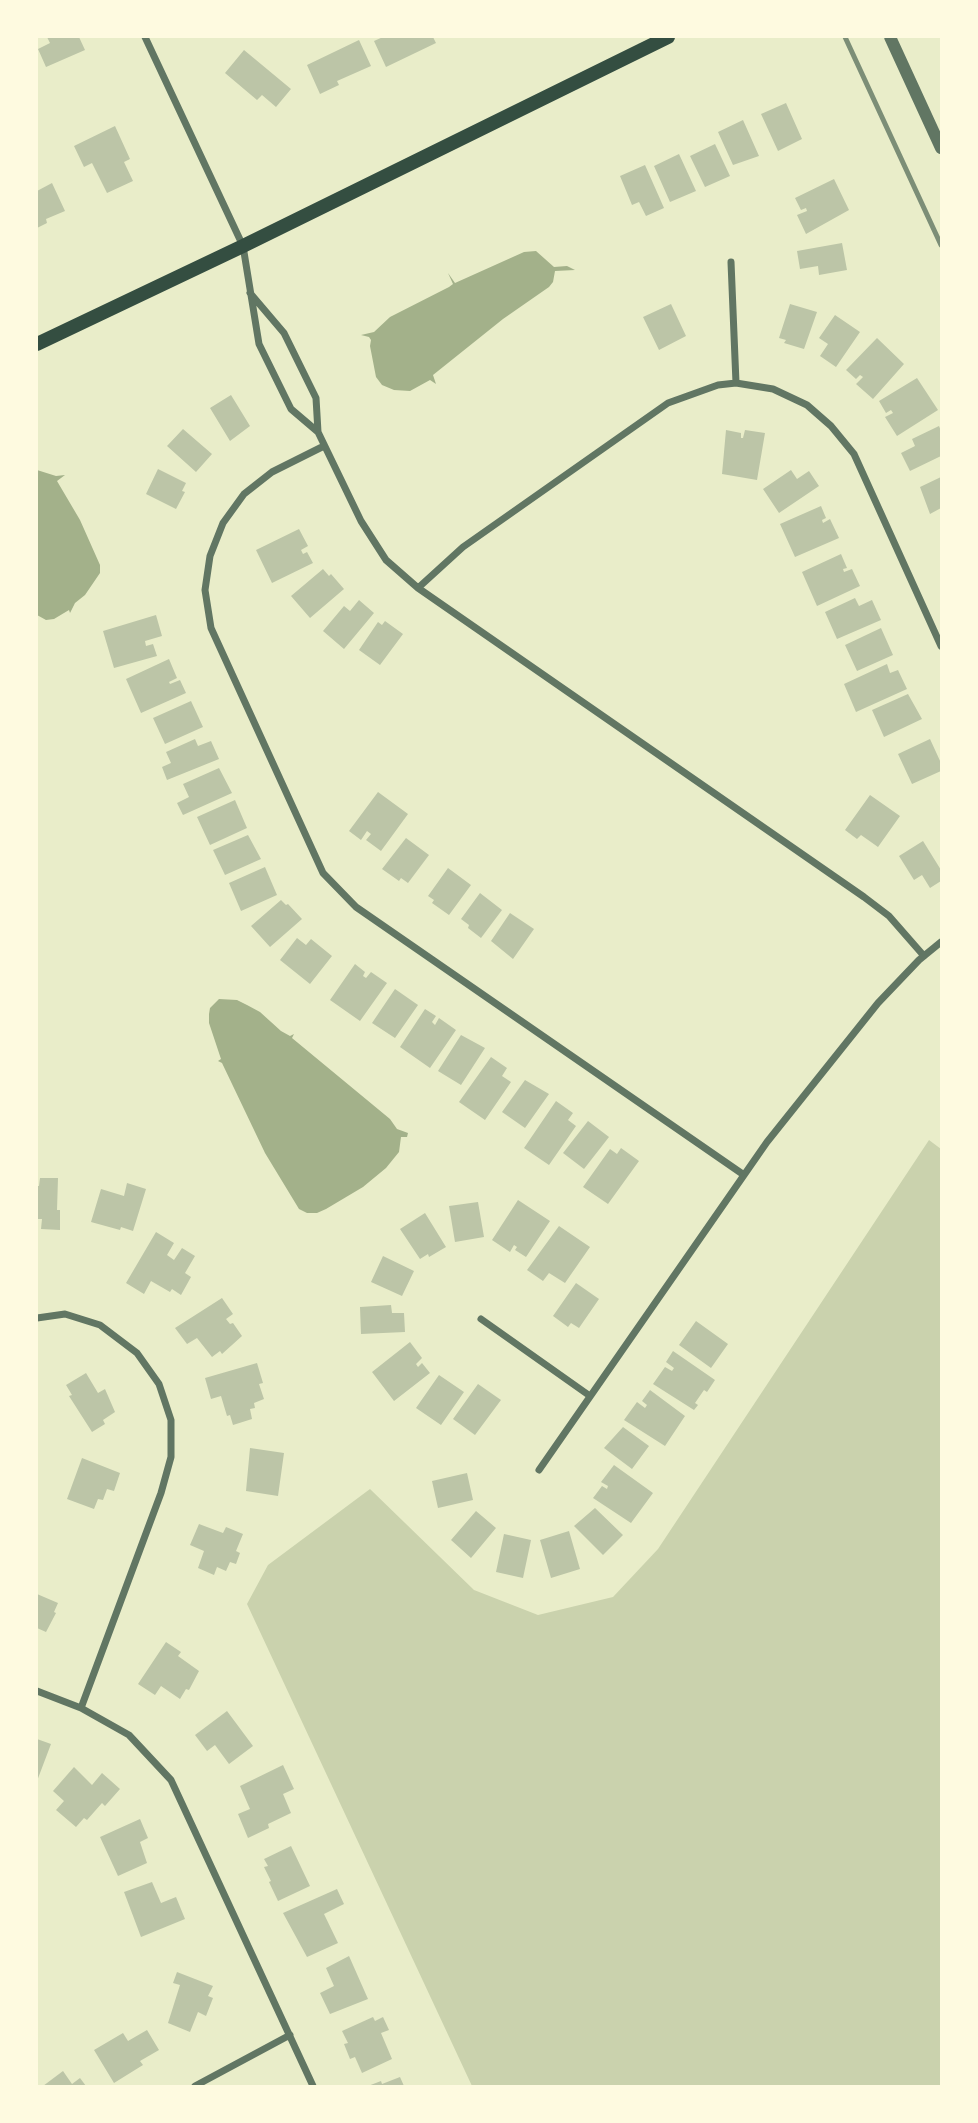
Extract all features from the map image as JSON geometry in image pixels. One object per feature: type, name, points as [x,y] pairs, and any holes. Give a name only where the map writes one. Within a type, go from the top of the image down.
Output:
[{"type":"main road","points":[[37,344],[668,37]]},
{"type":"street","points":[[145,37],[243,246],[259,344],[291,409],[318,432]]},
{"type":"street","points":[[890,37],[941,148]]},
{"type":"street","points":[[731,262],[736,383]]},
{"type":"street","points":[[249,293],[284,333],[316,398],[318,432],[324,446],[361,521],[386,560],[418,588],[864,897],[889,916],[924,956]]},
{"type":"street","points":[[418,588],[463,547],[668,403],[718,385],[736,383],[773,389],[807,405],[831,426],[854,454],[941,646]]},
{"type":"street","points":[[324,446],[272,472],[244,494],[223,523],[210,556],[205,590],[211,628],[323,873],[356,907],[744,1175]]},
{"type":"street","points":[[538,1470],[744,1175],[860,1024],[896,982],[941,942]]},
{"type":"street","points":[[37,1318],[65,1314],[100,1325],[137,1353],[159,1384],[170,1420],[171,1457],[161,1493],[81,1708]]},
{"type":"street","points":[[481,1319],[590,1396]]},
{"type":"street","points":[[37,1691],[81,1708],[129,1735],[171,1780],[313,2086]]},
{"type":"street","points":[[195,2086],[290,2035]]},
{"type":"shaded area","points":[[536,251],[554,267],[567,266],[575,270],[555,271],[549,287],[503,319],[433,375],[436,384],[430,380],[410,391],[394,390],[382,385],[376,377],[371,340],[361,335],[374,332],[390,317],[449,287],[453,284],[448,273],[455,283],[524,252]]},
{"type":"shaded area","points":[[37,470],[56,476],[65,475],[57,481],[80,520],[100,565],[100,573],[70,613],[69,610],[54,619],[46,620],[37,615]]},
{"type":"shaded area","points":[[219,999],[237,1000],[260,1012],[281,1031],[290,1036],[294,1034],[292,1038],[390,1119],[397,1129],[408,1133],[407,1137],[401,1137],[399,1152],[386,1168],[363,1187],[326,1209],[307,1213],[299,1209],[265,1153],[222,1063],[218,1061],[221,1059],[209,1023],[209,1014],[210,1008]]},
{"type":"shaded area","points":[[929,1140],[941,1149],[941,2086],[472,2086],[247,1604],[268,1565],[370,1489],[474,1590],[538,1615],[613,1597],[658,1549]]},
{"type":"building","points":[[47,37],[79,37],[85,50],[46,67],[38,49],[50,43]]},
{"type":"building","points":[[383,37],[433,37],[436,43],[386,67],[374,41]]},
{"type":"building","points":[[359,40],[371,66],[337,81],[339,85],[320,94],[307,65]]},
{"type":"building","points":[[244,50],[291,89],[276,107],[262,95],[257,100],[225,73]]},
{"type":"building","points":[[786,103],[802,139],[778,151],[761,114]]},
{"type":"building","points":[[743,120],[759,156],[733,165],[718,132]]},
{"type":"building","points":[[115,126],[130,159],[124,162],[133,181],[107,193],[92,163],[84,167],[74,146]]},
{"type":"building","points":[[715,144],[730,176],[705,187],[690,156]]},
{"type":"building","points":[[679,154],[696,191],[670,202],[654,166]]},
{"type":"building","points":[[645,165],[664,208],[646,216],[639,202],[632,205],[620,176]]},
{"type":"building","points":[[834,179],[849,210],[806,234],[797,215],[807,211],[806,208],[801,210],[795,198]]},
{"type":"building","points":[[52,183],[65,211],[46,219],[47,223],[37,228],[37,191]]},
{"type":"building","points":[[842,243],[847,270],[819,275],[818,266],[800,269],[797,251]]},
{"type":"building","points":[[671,304],[686,336],[659,350],[643,317]]},
{"type":"building","points":[[790,304],[817,312],[804,349],[784,343],[786,340],[779,338]]},
{"type":"building","points":[[835,315],[860,332],[836,367],[820,356],[828,344],[819,338]]},
{"type":"building","points":[[877,338],[904,364],[873,399],[856,384],[863,377],[860,375],[856,379],[846,370]]},
{"type":"building","points":[[917,378],[938,410],[897,436],[885,417],[893,413],[891,410],[886,413],[879,401]]},
{"type":"building","points":[[231,395],[250,426],[230,441],[210,408]]},
{"type":"building","points":[[939,426],[941,456],[910,471],[901,453],[915,446],[912,439]]},
{"type":"building","points":[[183,429],[212,454],[196,472],[167,446]]},
{"type":"building","points":[[726,430],[741,433],[741,438],[745,430],[765,433],[757,480],[722,474]]},
{"type":"building","points":[[158,469],[186,483],[182,491],[185,492],[176,509],[146,494]]},
{"type":"building","points":[[791,470],[797,479],[809,471],[819,486],[779,513],[763,489]]},
{"type":"building","points":[[941,477],[941,508],[930,514],[920,487]]},
{"type":"building","points":[[821,506],[826,518],[822,520],[823,523],[830,519],[839,538],[795,557],[780,524]]},
{"type":"building","points":[[299,529],[308,546],[301,550],[303,554],[307,552],[313,563],[272,583],[256,550]]},
{"type":"building","points":[[841,554],[847,568],[843,569],[844,572],[852,569],[860,586],[817,606],[802,572]]},
{"type":"building","points":[[323,569],[344,589],[310,618],[291,596]]},
{"type":"building","points":[[855,598],[859,606],[872,600],[881,620],[837,639],[825,612]]},
{"type":"building","points":[[359,600],[374,613],[344,649],[323,631],[344,606],[350,611]]},
{"type":"building","points":[[156,615],[162,636],[145,641],[146,646],[153,644],[157,656],[114,668],[103,631]]},
{"type":"building","points":[[385,621],[403,634],[380,665],[359,650],[378,622],[382,625]]},
{"type":"building","points":[[881,628],[893,655],[857,671],[845,645]]},
{"type":"building","points":[[169,659],[177,678],[169,682],[170,684],[180,680],[186,693],[141,713],[126,679]]},
{"type":"building","points":[[887,664],[890,673],[898,670],[907,689],[856,712],[844,684]]},
{"type":"building","points":[[908,694],[922,719],[884,737],[872,710]]},
{"type":"building","points":[[191,701],[203,727],[165,744],[153,718]]},
{"type":"building","points":[[195,739],[198,746],[211,741],[219,759],[167,780],[162,767],[171,763],[166,752]]},
{"type":"building","points":[[930,739],[941,763],[941,771],[912,784],[898,754]]},
{"type":"building","points":[[219,768],[232,793],[183,815],[177,803],[189,797],[183,784]]},
{"type":"building","points":[[378,792],[408,814],[381,851],[366,840],[371,834],[367,831],[361,840],[349,831]]},
{"type":"building","points":[[870,795],[900,816],[878,847],[861,835],[857,839],[845,830]]},
{"type":"building","points":[[235,800],[247,828],[210,845],[197,817]]},
{"type":"building","points":[[248,835],[261,859],[225,875],[213,850]]},
{"type":"building","points":[[406,838],[429,855],[408,883],[401,878],[399,881],[382,869]]},
{"type":"building","points":[[923,841],[941,870],[941,881],[930,888],[922,875],[914,880],[899,856]]},
{"type":"building","points":[[265,867],[277,895],[241,911],[229,883]]},
{"type":"building","points":[[448,868],[471,885],[449,915],[432,903],[434,900],[428,896]]},
{"type":"building","points":[[480,893],[502,910],[481,938],[461,919]]},
{"type":"building","points":[[281,900],[302,919],[270,947],[251,926]]},
{"type":"building","points":[[510,913],[534,929],[513,959],[491,941]]},
{"type":"building","points":[[297,938],[306,945],[311,939],[332,956],[310,984],[280,960]]},
{"type":"building","points":[[355,964],[365,972],[363,976],[366,978],[371,972],[387,983],[360,1021],[330,1000]]},
{"type":"building","points":[[395,989],[418,1005],[395,1038],[372,1023]]},
{"type":"building","points":[[425,1009],[436,1016],[432,1022],[435,1025],[439,1018],[456,1030],[430,1068],[400,1047]]},
{"type":"building","points":[[461,1035],[485,1048],[461,1085],[438,1071]]},
{"type":"building","points":[[491,1057],[507,1068],[502,1076],[511,1082],[485,1120],[459,1102]]},
{"type":"building","points":[[525,1080],[549,1094],[525,1128],[502,1112]]},
{"type":"building","points":[[556,1101],[573,1113],[568,1120],[576,1126],[549,1165],[524,1148]]},
{"type":"building","points":[[588,1121],[609,1137],[584,1169],[563,1153]]},
{"type":"building","points":[[621,1148],[639,1161],[608,1204],[583,1187],[610,1149],[617,1154]]},
{"type":"building","points":[[40,1178],[58,1178],[57,1210],[60,1210],[60,1230],[41,1229],[42,1219],[37,1219],[37,1186]]},
{"type":"building","points":[[127,1183],[146,1189],[133,1231],[91,1222],[101,1189],[124,1196]]},
{"type":"building","points":[[518,1200],[550,1221],[526,1257],[515,1250],[517,1247],[514,1245],[510,1252],[492,1240]]},
{"type":"building","points":[[478,1202],[484,1237],[455,1242],[449,1206]]},
{"type":"building","points":[[425,1213],[446,1247],[420,1259],[400,1229]]},
{"type":"building","points":[[559,1226],[590,1247],[565,1283],[549,1273],[543,1281],[527,1270]]},
{"type":"building","points":[[156,1232],[174,1243],[167,1255],[174,1260],[182,1248],[195,1256],[185,1273],[191,1277],[181,1295],[151,1281],[144,1294],[126,1283]]},
{"type":"building","points":[[383,1256],[414,1271],[402,1296],[371,1282]]},
{"type":"building","points":[[576,1283],[599,1299],[579,1328],[571,1323],[568,1327],[553,1316]]},
{"type":"building","points":[[222,1298],[233,1314],[226,1319],[230,1324],[233,1323],[242,1336],[222,1354],[220,1351],[212,1357],[197,1338],[187,1344],[175,1328]]},
{"type":"building","points":[[391,1305],[392,1313],[404,1313],[405,1332],[361,1334],[360,1307]]},
{"type":"building","points":[[696,1321],[728,1344],[711,1368],[679,1345]]},
{"type":"building","points":[[410,1342],[422,1358],[416,1364],[418,1367],[422,1363],[430,1373],[394,1401],[372,1372]]},
{"type":"building","points":[[673,1351],[715,1380],[707,1392],[704,1390],[695,1403],[698,1405],[694,1410],[653,1384],[665,1367],[672,1371],[674,1368],[666,1362]]},
{"type":"building","points":[[257,1363],[264,1399],[254,1403],[255,1408],[250,1409],[252,1419],[233,1425],[230,1415],[227,1416],[221,1396],[211,1399],[205,1378]]},
{"type":"building","points":[[86,1373],[98,1393],[105,1389],[115,1412],[103,1420],[105,1424],[92,1432],[69,1396],[72,1395],[66,1385]]},
{"type":"building","points":[[439,1375],[464,1392],[441,1425],[416,1408]]},
{"type":"building","points":[[478,1384],[501,1400],[475,1435],[453,1419]]},
{"type":"building","points":[[650,1390],[685,1416],[665,1446],[624,1420],[637,1402],[645,1408],[647,1405],[642,1401]]},
{"type":"building","points":[[623,1427],[649,1446],[632,1469],[604,1448]]},
{"type":"building","points":[[250,1448],[284,1453],[278,1496],[246,1491]]},
{"type":"building","points":[[82,1458],[120,1473],[114,1491],[107,1489],[103,1500],[98,1499],[94,1509],[67,1499]]},
{"type":"building","points":[[614,1465],[653,1493],[631,1523],[593,1498],[602,1486],[607,1489],[608,1486],[601,1482]]},
{"type":"building","points":[[467,1473],[473,1500],[438,1508],[432,1481]]},
{"type":"building","points":[[595,1508],[623,1535],[603,1555],[574,1526]]},
{"type":"building","points":[[476,1511],[496,1528],[471,1558],[451,1540]]},
{"type":"building","points":[[199,1524],[223,1533],[226,1527],[243,1534],[236,1551],[240,1553],[236,1564],[230,1562],[226,1571],[217,1567],[214,1575],[198,1568],[204,1551],[190,1545]]},
{"type":"building","points":[[569,1531],[580,1569],[551,1578],[540,1540]]},
{"type":"building","points":[[504,1534],[531,1540],[523,1578],[496,1572]]},
{"type":"building","points":[[37,1594],[58,1603],[46,1632],[37,1628]]},
{"type":"building","points":[[166,1642],[181,1652],[178,1656],[199,1671],[189,1690],[186,1689],[180,1699],[161,1686],[155,1695],[138,1684]]},
{"type":"building","points":[[227,1711],[253,1746],[229,1764],[215,1745],[207,1751],[195,1735]]},
{"type":"building","points":[[37,1739],[51,1744],[37,1781]]},
{"type":"building","points":[[283,1765],[294,1789],[283,1794],[291,1813],[248,1838],[238,1814],[250,1809],[240,1786]]},
{"type":"building","points":[[74,1767],[92,1785],[102,1773],[120,1789],[105,1806],[102,1803],[87,1820],[84,1818],[76,1827],[56,1810],[64,1801],[53,1791]]},
{"type":"building","points":[[140,1819],[148,1838],[140,1842],[147,1863],[118,1876],[100,1837]]},
{"type":"building","points":[[291,1846],[310,1886],[278,1901],[264,1867],[268,1866],[264,1859]]},
{"type":"building","points":[[152,1882],[161,1903],[176,1897],[185,1919],[141,1937],[124,1892]]},
{"type":"building","points":[[337,1889],[344,1904],[324,1914],[338,1943],[307,1957],[283,1913]]},
{"type":"building","points":[[349,1956],[368,1999],[330,2014],[320,1993],[334,1986],[326,1968]]},
{"type":"building","points":[[177,1972],[213,1986],[208,1996],[213,1998],[206,2016],[198,2012],[190,2032],[168,2023],[180,1985],[173,1983]]},
{"type":"building","points":[[373,2017],[375,2021],[383,2017],[389,2030],[381,2033],[392,2059],[362,2073],[355,2057],[350,2059],[344,2044],[348,2043],[342,2031]]},
{"type":"building","points":[[147,2030],[159,2050],[140,2061],[143,2065],[114,2083],[94,2050],[123,2033],[128,2041]]},
{"type":"building","points":[[63,2071],[72,2084],[80,2078],[86,2086],[43,2086]]},
{"type":"building","points":[[400,2077],[404,2086],[368,2086],[381,2081],[382,2084]]},
{"type":"railway","points":[[845,37],[941,245]]}]
